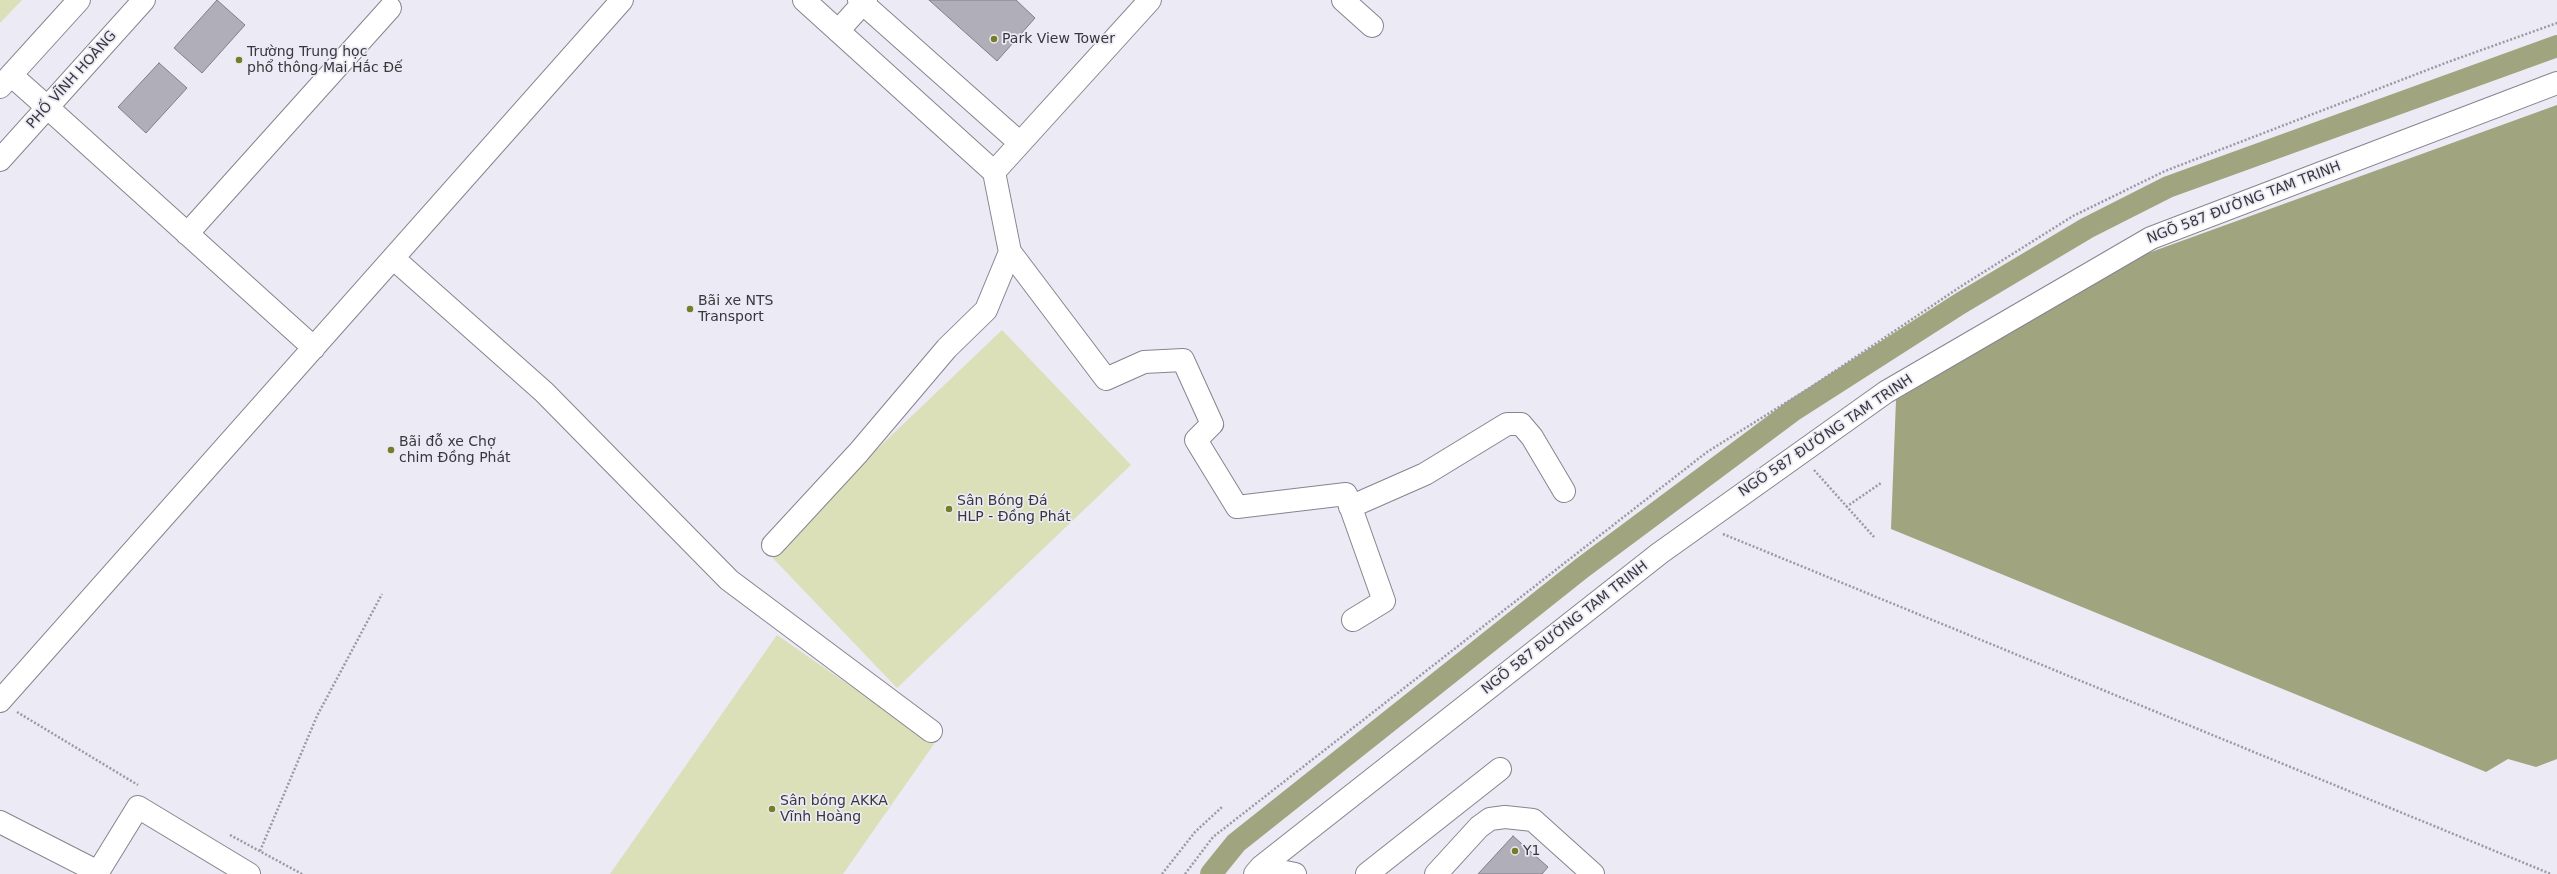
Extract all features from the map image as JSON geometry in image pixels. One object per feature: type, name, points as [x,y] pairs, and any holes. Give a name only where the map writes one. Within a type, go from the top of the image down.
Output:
[{"type":"street","points":[[79,0],[6,81],[47,107],[314,348]]},
{"type":"street","name":"PHỐ VĨNH HOÀNG","points":[[0,160],[144,0]]},
{"type":"street","points":[[0,701],[622,0]]},
{"type":"street","points":[[804,0],[994,172],[1010,252],[1106,379],[1144,362],[1183,360],[1212,424],[1196,440],[1237,507],[1346,494],[1384,601],[1353,620]]},
{"type":"street","points":[[994,172],[1150,0]]},
{"type":"street","points":[[1343,0],[1372,26]]},
{"type":"street","points":[[838,31],[863,1],[1020,143]]},
{"type":"street","points":[[187,234],[390,8]]},
{"type":"street","name":"NGÕ 587 ĐƯỜNG TAM TRINH","points":[[1258,871],[1698,524],[1886,392],[2151,238],[2557,83]]},
{"type":"street","points":[[773,545],[858,453],[947,348],[986,310],[1010,252]]},
{"type":"street","points":[[393,258],[544,392],[729,580],[931,731]]},
{"type":"street","points":[[1350,507],[1426,474],[1507,424],[1521,424],[1525,428],[1564,491]]},
{"type":"street","points":[[1367,874],[1500,769]]},
{"type":"street","points":[[0,822],[97,873],[138,807],[249,874]]},
{"type":"street","points":[[1436,874],[1479,827],[1490,819],[1505,817],[1533,820],[1593,874]]},
{"type":"street","points":[[1258,871],[1295,874]]},
{"type":"path","points":[[1799,454],[1874,537]]},
{"type":"path","points":[[1846,507],[1881,483]]},
{"type":"path","points":[[1698,524],[2551,874]]},
{"type":"path","points":[[260,851],[318,716],[382,594]]},
{"type":"path","points":[[1162,874],[1195,832],[1222,807]]},
{"type":"shaded area","points":[[0,0],[22,0],[0,23]]},
{"type":"shaded area","points":[[2557,105],[2557,759],[2536,767],[2508,759],[2486,772],[1891,529],[1896,400],[2140,256]]},
{"type":"shaded area","name":"Sân Bóng Đá HLP - Đồng Phát","points":[[1002,330],[1131,465],[897,688],[768,553]]},
{"type":"shaded area","name":"Sân bóng AKKA Vĩnh Hoàng","points":[[777,635],[934,744],[843,874],[610,874]]},
{"type":"building","points":[[217,0],[245,25],[202,73],[174,48]]},
{"type":"building","name":"Park View Tower","points":[[929,0],[1016,0],[1035,18],[997,61]]},
{"type":"building","points":[[159,63],[187,88],[146,133],[118,107]]},
{"type":"building","name":"Y1","points":[[1513,836],[1548,867],[1542,874],[1478,874]]},
{"type":"waterway","points":[[1211,874],[1236,843],[1582,568],[1794,410],[1961,303],[2087,228],[2168,187],[2557,46]]},
{"type":"place","name":"Park View Tower","points":[[994,39]]},
{"type":"place","name":"Trường Trung học phổ thông Mai Hắc Đế","points":[[239,60]]},
{"type":"place","name":"Bãi xe NTS Transport","points":[[690,309]]},
{"type":"place","name":"Bãi đỗ xe Chợ chim Đồng Phát","points":[[391,450]]},
{"type":"place","name":"Sân Bóng Đá HLP - Đồng Phát","points":[[949,509]]},
{"type":"place","name":"Sân bóng AKKA Vĩnh Hoàng","points":[[772,809]]},
{"type":"place","name":"Y1","points":[[1515,851]]}]
